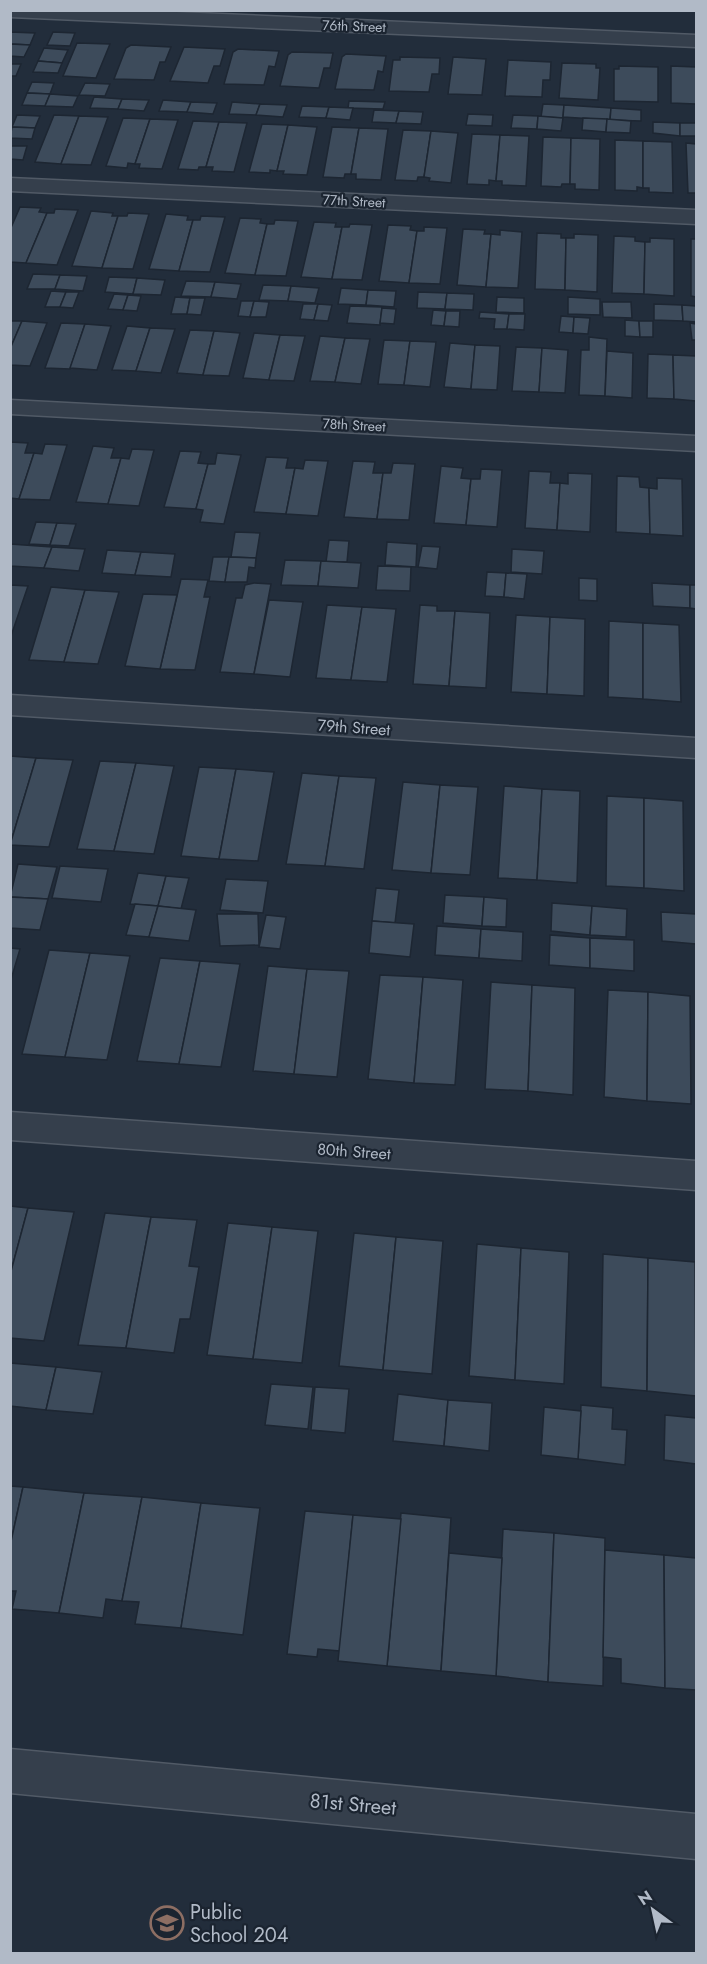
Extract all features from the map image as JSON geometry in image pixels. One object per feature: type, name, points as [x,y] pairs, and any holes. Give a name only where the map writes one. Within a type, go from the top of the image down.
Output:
[{"type":"street","name":"76th Street","points":[[10,11],[696,41]]},
{"type":"street","name":"77th Street","points":[[10,184],[696,217]]},
{"type":"street","name":"78th Street","points":[[10,407],[696,444]]},
{"type":"street","name":"79th Street","points":[[10,705],[696,748]]},
{"type":"street","name":"80th Street","points":[[10,1126],[696,1176]]},
{"type":"street","name":"81st Street","points":[[10,1771],[696,1837]]},
{"type":"building","points":[[10,32],[35,33],[30,45],[10,44]]},
{"type":"building","points":[[53,32],[75,33],[70,46],[47,45]]},
{"type":"building","points":[[77,43],[110,44],[96,78],[63,76]]},
{"type":"building","points":[[10,44],[30,45],[24,57],[10,56]]},
{"type":"building","points":[[131,45],[171,47],[165,62],[160,62],[154,80],[114,79],[126,48]]},
{"type":"building","points":[[184,47],[225,49],[220,66],[214,66],[208,83],[170,81]]},
{"type":"building","points":[[44,48],[68,50],[62,63],[38,61]]},
{"type":"building","points":[[238,49],[279,51],[275,67],[269,66],[264,85],[224,84],[233,52]]},
{"type":"building","points":[[292,52],[333,53],[330,68],[324,68],[319,88],[280,86],[288,55]]},
{"type":"building","points":[[346,54],[386,56],[383,72],[378,71],[374,90],[335,89],[342,57]]},
{"type":"building","points":[[400,57],[440,58],[439,74],[432,74],[429,92],[389,91],[393,60],[400,60]]},
{"type":"building","points":[[453,57],[486,59],[482,95],[448,94]]},
{"type":"building","points":[[508,60],[551,62],[550,80],[543,80],[542,97],[505,96]]},
{"type":"building","points":[[38,61],[62,63],[58,73],[33,72]]},
{"type":"building","points":[[562,63],[596,64],[596,68],[600,68],[598,100],[559,98]]},
{"type":"building","points":[[10,64],[21,64],[16,76],[10,76]]},
{"type":"building","points":[[619,66],[658,67],[658,102],[614,101],[614,69],[619,69]]},
{"type":"building","points":[[671,66],[696,67],[696,104],[671,103]]},
{"type":"building","points":[[32,82],[54,83],[50,94],[27,93]]},
{"type":"building","points":[[85,83],[110,84],[105,96],[79,95]]},
{"type":"building","points":[[27,93],[50,94],[45,106],[22,105]]},
{"type":"building","points":[[50,94],[78,96],[73,107],[45,106]]},
{"type":"building","points":[[94,97],[122,99],[118,109],[90,108]]},
{"type":"building","points":[[122,99],[149,100],[144,111],[118,109]]},
{"type":"building","points":[[163,100],[191,102],[187,112],[159,111]]},
{"type":"building","points":[[349,101],[385,102],[383,109],[348,108]]},
{"type":"building","points":[[191,102],[217,103],[213,114],[187,112]]},
{"type":"building","points":[[232,102],[260,104],[256,115],[229,114]]},
{"type":"building","points":[[260,104],[287,105],[283,117],[256,115]]},
{"type":"building","points":[[543,104],[564,105],[563,118],[541,117]]},
{"type":"building","points":[[564,105],[611,108],[610,120],[563,117]]},
{"type":"building","points":[[302,106],[329,107],[326,118],[299,117]]},
{"type":"building","points":[[329,107],[353,108],[350,120],[326,118]]},
{"type":"building","points":[[611,108],[641,110],[641,121],[610,120]]},
{"type":"building","points":[[374,110],[399,111],[396,123],[372,122]]},
{"type":"building","points":[[399,111],[423,112],[421,124],[396,123]]},
{"type":"building","points":[[468,114],[493,115],[492,126],[466,125]]},
{"type":"building","points":[[17,115],[40,116],[35,128],[12,127]]},
{"type":"building","points":[[54,115],[79,116],[61,164],[35,162]]},
{"type":"building","points":[[513,115],[538,116],[537,129],[511,128]]},
{"type":"building","points":[[79,116],[108,117],[91,165],[61,164]]},
{"type":"building","points":[[538,116],[563,118],[561,131],[537,129]]},
{"type":"building","points":[[123,118],[150,119],[135,164],[128,163],[127,168],[106,166]]},
{"type":"building","points":[[583,118],[607,119],[606,132],[582,130]]},
{"type":"building","points":[[150,119],[178,120],[162,169],[139,168],[140,164],[135,164]]},
{"type":"building","points":[[607,119],[631,121],[630,133],[606,132]]},
{"type":"building","points":[[193,121],[219,122],[206,167],[199,167],[198,170],[178,169]]},
{"type":"building","points":[[219,122],[247,123],[234,172],[212,171],[213,167],[206,167]]},
{"type":"building","points":[[653,122],[680,123],[680,136],[653,133]]},
{"type":"building","points":[[680,123],[696,123],[696,136],[680,136]]},
{"type":"building","points":[[262,124],[288,125],[277,171],[249,172]]},
{"type":"building","points":[[288,125],[317,127],[307,175],[283,174],[284,171],[277,171]]},
{"type":"building","points":[[12,127],[35,128],[32,139],[10,138]]},
{"type":"building","points":[[332,127],[359,128],[351,174],[345,174],[344,178],[323,177]]},
{"type":"building","points":[[359,128],[388,129],[381,180],[356,179],[356,174],[351,174]]},
{"type":"building","points":[[403,130],[431,131],[424,177],[418,177],[417,181],[395,180]]},
{"type":"building","points":[[431,131],[458,133],[451,183],[429,181],[430,178],[424,177]]},
{"type":"building","points":[[472,134],[500,135],[496,181],[489,180],[489,185],[467,184]]},
{"type":"building","points":[[500,135],[529,136],[526,186],[502,185],[502,181],[496,181]]},
{"type":"building","points":[[543,137],[571,138],[570,184],[562,184],[561,187],[541,186]]},
{"type":"building","points":[[571,138],[600,139],[599,190],[575,189],[575,184],[570,184]]},
{"type":"building","points":[[615,140],[643,141],[643,188],[637,187],[637,191],[615,190]]},
{"type":"building","points":[[643,141],[672,142],[673,193],[649,192],[649,188],[643,188]]},
{"type":"building","points":[[686,143],[696,144],[696,193],[688,193]]},
{"type":"building","points":[[10,146],[27,146],[23,160],[10,159]]},
{"type":"building","points":[[20,207],[41,208],[39,212],[47,213],[26,263],[10,262],[10,230]]},
{"type":"building","points":[[55,209],[78,210],[57,265],[26,263],[47,213],[54,213]]},
{"type":"building","points":[[91,211],[113,213],[112,216],[118,216],[102,268],[72,266]]},
{"type":"building","points":[[128,213],[149,214],[133,269],[102,268],[118,216],[127,216]]},
{"type":"building","points":[[166,214],[188,216],[187,220],[193,220],[179,271],[149,269]]},
{"type":"building","points":[[201,216],[225,217],[210,272],[179,271],[193,220],[200,220]]},
{"type":"building","points":[[240,218],[261,219],[260,223],[267,224],[255,275],[225,273]]},
{"type":"building","points":[[275,220],[298,221],[286,276],[255,275],[267,224],[274,224]]},
{"type":"building","points":[[314,222],[336,223],[335,227],[342,227],[332,279],[301,277]]},
{"type":"building","points":[[350,224],[372,225],[362,280],[332,279],[342,227],[349,227]]},
{"type":"building","points":[[388,225],[411,226],[410,230],[417,231],[409,283],[379,281]]},
{"type":"building","points":[[424,227],[447,228],[440,284],[409,283],[417,231],[424,231]]},
{"type":"building","points":[[463,229],[485,230],[484,234],[491,234],[486,287],[457,285]]},
{"type":"building","points":[[500,230],[522,232],[518,288],[486,287],[491,234],[500,235]]},
{"type":"building","points":[[537,233],[561,234],[561,238],[566,238],[565,290],[535,289]]},
{"type":"building","points":[[574,234],[598,235],[597,292],[565,290],[566,238],[574,238]]},
{"type":"building","points":[[614,236],[635,237],[635,241],[645,242],[644,294],[612,293]]},
{"type":"building","points":[[650,238],[674,239],[674,296],[644,294],[645,242],[650,242]]},
{"type":"building","points":[[691,239],[696,239],[696,297],[691,296]]},
{"type":"building","points":[[33,274],[60,275],[55,289],[27,289]]},
{"type":"building","points":[[60,275],[87,276],[83,291],[55,289]]},
{"type":"building","points":[[109,277],[137,278],[133,294],[105,292]]},
{"type":"building","points":[[137,278],[165,280],[161,295],[133,294]]},
{"type":"building","points":[[186,281],[215,282],[211,297],[181,296]]},
{"type":"building","points":[[215,282],[241,284],[237,299],[211,297]]},
{"type":"building","points":[[263,285],[291,286],[288,301],[259,300]]},
{"type":"building","points":[[291,286],[319,288],[315,303],[288,301]]},
{"type":"building","points":[[341,288],[368,290],[366,305],[338,304]]},
{"type":"building","points":[[368,290],[396,291],[394,307],[366,305]]},
{"type":"building","points":[[51,291],[66,292],[60,307],[45,307]]},
{"type":"building","points":[[66,292],[79,292],[73,308],[60,307]]},
{"type":"building","points":[[418,292],[447,293],[445,309],[417,308]]},
{"type":"building","points":[[447,293],[474,294],[473,310],[445,309]]},
{"type":"building","points":[[114,294],[128,295],[123,310],[108,309]]},
{"type":"building","points":[[128,295],[141,296],[137,311],[123,310]]},
{"type":"building","points":[[175,297],[190,298],[187,314],[171,314]]},
{"type":"building","points":[[497,297],[524,298],[524,313],[496,312]]},
{"type":"building","points":[[568,297],[600,299],[600,315],[568,314]]},
{"type":"building","points":[[190,298],[205,298],[201,315],[187,314]]},
{"type":"building","points":[[241,301],[254,301],[250,317],[238,316]]},
{"type":"building","points":[[254,301],[269,302],[266,317],[250,317]]},
{"type":"building","points":[[602,302],[631,302],[632,318],[603,317]]},
{"type":"building","points":[[303,304],[318,304],[314,320],[300,319]]},
{"type":"building","points":[[318,304],[332,305],[328,321],[314,320]]},
{"type":"building","points":[[654,304],[682,305],[683,321],[654,320]]},
{"type":"building","points":[[682,305],[696,306],[696,322],[683,321]]},
{"type":"building","points":[[350,306],[382,307],[380,325],[347,323]]},
{"type":"building","points":[[382,308],[396,309],[394,324],[380,323]]},
{"type":"building","points":[[433,310],[446,311],[444,326],[431,325]]},
{"type":"building","points":[[446,311],[460,311],[459,327],[444,326]]},
{"type":"building","points":[[480,312],[509,314],[507,329],[494,329],[495,319],[479,318]]},
{"type":"building","points":[[509,314],[525,314],[524,330],[507,329]]},
{"type":"building","points":[[561,316],[574,317],[573,333],[559,332]]},
{"type":"building","points":[[574,317],[590,318],[588,334],[573,333]]},
{"type":"building","points":[[625,320],[639,321],[640,337],[625,336]]},
{"type":"building","points":[[10,321],[22,321],[10,349]]},
{"type":"building","points":[[22,321],[47,323],[30,366],[10,365],[10,349]]},
{"type":"building","points":[[639,321],[653,321],[653,337],[640,337]]},
{"type":"building","points":[[61,323],[85,324],[70,369],[45,368]]},
{"type":"building","points":[[690,323],[696,324],[696,340],[692,340]]},
{"type":"building","points":[[85,324],[111,326],[97,370],[70,368]]},
{"type":"building","points":[[127,326],[150,328],[136,371],[112,370]]},
{"type":"building","points":[[150,328],[175,329],[161,373],[136,371]]},
{"type":"building","points":[[190,330],[214,331],[203,375],[177,373]]},
{"type":"building","points":[[214,331],[240,333],[229,376],[203,375]]},
{"type":"building","points":[[254,333],[280,335],[269,380],[243,378]]},
{"type":"building","points":[[280,335],[305,336],[294,381],[269,380]]},
{"type":"building","points":[[320,336],[345,338],[335,382],[310,381]]},
{"type":"building","points":[[589,337],[607,339],[605,396],[579,395],[581,350],[589,350]]},
{"type":"building","points":[[345,338],[370,339],[361,384],[335,382]]},
{"type":"building","points":[[384,340],[410,341],[404,385],[378,384]]},
{"type":"building","points":[[410,341],[436,342],[430,387],[404,385]]},
{"type":"building","points":[[450,343],[475,345],[471,389],[444,387]]},
{"type":"building","points":[[475,345],[500,346],[497,390],[471,389]]},
{"type":"building","points":[[516,347],[542,348],[539,392],[512,391]]},
{"type":"building","points":[[542,348],[568,350],[565,393],[539,392]]},
{"type":"building","points":[[607,351],[633,353],[632,398],[605,396]]},
{"type":"building","points":[[648,354],[673,355],[674,399],[647,398]]},
{"type":"building","points":[[673,355],[696,356],[696,401],[674,399]]},
{"type":"building","points":[[10,442],[28,443],[25,453],[34,453],[19,499],[10,498]]},
{"type":"building","points":[[45,444],[67,445],[50,500],[19,499],[34,453],[42,454]]},
{"type":"building","points":[[93,446],[114,448],[111,458],[121,458],[108,504],[76,502]]},
{"type":"building","points":[[132,449],[154,450],[139,506],[108,504],[121,458],[129,459]]},
{"type":"building","points":[[180,451],[201,452],[198,463],[208,464],[196,509],[164,507]]},
{"type":"building","points":[[217,453],[241,455],[224,524],[200,522],[203,510],[196,509],[208,464],[215,464]]},
{"type":"building","points":[[266,457],[288,458],[286,468],[295,468],[286,514],[254,512]]},
{"type":"building","points":[[305,460],[328,461],[318,516],[286,514],[295,468],[303,469]]},
{"type":"building","points":[[353,461],[375,462],[373,473],[383,473],[377,519],[344,517]]},
{"type":"building","points":[[393,463],[415,464],[409,520],[377,519],[383,473],[391,473]]},
{"type":"building","points":[[441,466],[463,468],[461,478],[471,479],[466,525],[434,523]]},
{"type":"building","points":[[481,469],[502,470],[497,527],[466,525],[471,479],[480,479]]},
{"type":"building","points":[[529,471],[551,472],[550,483],[560,483],[557,530],[525,528]]},
{"type":"building","points":[[568,473],[592,474],[590,532],[557,530],[560,483],[568,484]]},
{"type":"building","points":[[617,476],[639,477],[640,487],[649,488],[650,534],[616,532]]},
{"type":"building","points":[[657,478],[682,479],[683,536],[650,534],[649,488],[657,489]]},
{"type":"building","points":[[36,522],[57,523],[50,545],[29,544]]},
{"type":"building","points":[[57,523],[76,524],[69,546],[50,545]]},
{"type":"building","points":[[235,532],[260,533],[256,558],[231,557]]},
{"type":"building","points":[[329,540],[349,541],[347,562],[326,562]]},
{"type":"building","points":[[387,542],[417,544],[416,567],[385,565]]},
{"type":"building","points":[[10,544],[52,547],[44,568],[10,566]]},
{"type":"building","points":[[422,546],[440,547],[437,569],[418,567]]},
{"type":"building","points":[[52,547],[85,549],[79,571],[44,568]]},
{"type":"building","points":[[512,549],[544,551],[542,574],[511,572]]},
{"type":"building","points":[[107,550],[141,552],[135,575],[102,573]]},
{"type":"building","points":[[141,552],[175,554],[171,577],[135,575]]},
{"type":"building","points":[[213,557],[229,557],[225,582],[209,581]]},
{"type":"building","points":[[229,557],[256,558],[255,568],[249,567],[247,582],[225,582]]},
{"type":"building","points":[[285,560],[321,561],[318,586],[281,585]]},
{"type":"building","points":[[321,561],[361,563],[358,588],[318,586]]},
{"type":"building","points":[[378,566],[411,567],[410,591],[376,590]]},
{"type":"building","points":[[487,572],[506,573],[504,597],[485,596]]},
{"type":"building","points":[[506,573],[527,574],[524,599],[504,597]]},
{"type":"building","points":[[579,578],[597,579],[597,601],[579,600]]},
{"type":"building","points":[[181,579],[208,580],[204,597],[210,597],[195,670],[160,669]]},
{"type":"building","points":[[652,583],[690,585],[690,608],[653,606]]},
{"type":"building","points":[[271,584],[254,674],[220,672],[236,598],[242,598],[245,585]]},
{"type":"building","points":[[10,585],[28,586],[10,639]]},
{"type":"building","points":[[690,585],[696,585],[696,609],[690,608]]},
{"type":"building","points":[[51,587],[85,590],[64,662],[29,660]]},
{"type":"building","points":[[85,590],[119,592],[98,664],[64,662]]},
{"type":"building","points":[[143,594],[177,595],[160,669],[125,666]]},
{"type":"building","points":[[269,600],[303,602],[290,677],[254,674]]},
{"type":"building","points":[[327,605],[362,607],[351,680],[316,678]]},
{"type":"building","points":[[420,605],[437,606],[437,611],[455,611],[449,686],[413,684]]},
{"type":"building","points":[[362,607],[396,609],[387,682],[351,680]]},
{"type":"building","points":[[455,611],[490,613],[486,688],[449,686]]},
{"type":"building","points":[[516,615],[550,617],[547,694],[511,692]]},
{"type":"building","points":[[550,617],[585,619],[584,696],[547,694]]},
{"type":"building","points":[[609,621],[643,623],[643,699],[608,697]]},
{"type":"building","points":[[643,623],[679,625],[681,702],[643,699]]},
{"type":"building","points":[[10,756],[36,758],[10,845]]},
{"type":"building","points":[[36,758],[73,760],[49,847],[10,845]]},
{"type":"building","points":[[100,761],[136,763],[114,851],[77,849]]},
{"type":"building","points":[[136,763],[174,766],[154,854],[114,851]]},
{"type":"building","points":[[199,767],[236,769],[219,859],[181,856]]},
{"type":"building","points":[[236,769],[274,772],[258,861],[219,859]]},
{"type":"building","points":[[302,773],[339,776],[325,866],[286,864]]},
{"type":"building","points":[[339,776],[376,778],[364,869],[325,866]]},
{"type":"building","points":[[403,782],[440,785],[431,873],[392,870]]},
{"type":"building","points":[[440,785],[478,787],[470,875],[431,873]]},
{"type":"building","points":[[504,786],[542,789],[537,880],[498,878]]},
{"type":"building","points":[[542,789],[580,791],[577,883],[537,880]]},
{"type":"building","points":[[607,796],[644,798],[644,888],[606,886]]},
{"type":"building","points":[[644,798],[683,801],[684,891],[644,888]]},
{"type":"building","points":[[18,864],[57,867],[48,899],[10,897]]},
{"type":"building","points":[[60,866],[108,869],[101,902],[52,898]]},
{"type":"building","points":[[138,873],[166,876],[158,906],[130,904]]},
{"type":"building","points":[[166,876],[189,878],[181,909],[158,906]]},
{"type":"building","points":[[226,879],[268,881],[263,913],[220,910]]},
{"type":"building","points":[[376,888],[399,890],[395,923],[372,921]]},
{"type":"building","points":[[445,895],[484,897],[482,926],[443,923]]},
{"type":"building","points":[[10,897],[48,899],[40,930],[10,928]]},
{"type":"building","points":[[484,897],[507,899],[506,927],[482,926]]},
{"type":"building","points":[[552,903],[592,906],[590,935],[551,931]]},
{"type":"building","points":[[135,904],[158,906],[149,937],[126,935]]},
{"type":"building","points":[[158,906],[196,910],[189,941],[149,937]]},
{"type":"building","points":[[592,906],[627,909],[626,937],[590,935]]},
{"type":"building","points":[[661,912],[696,914],[696,944],[662,941]]},
{"type":"building","points":[[217,914],[258,914],[259,945],[220,946]]},
{"type":"building","points":[[266,915],[286,917],[280,949],[259,947]]},
{"type":"building","points":[[372,921],[414,924],[410,957],[369,953]]},
{"type":"building","points":[[437,926],[481,929],[479,958],[435,955]]},
{"type":"building","points":[[481,929],[523,932],[522,961],[479,958]]},
{"type":"building","points":[[550,935],[590,938],[590,968],[549,965]]},
{"type":"building","points":[[590,938],[634,940],[634,971],[590,968]]},
{"type":"building","points":[[10,948],[20,949],[10,983]]},
{"type":"building","points":[[49,950],[90,953],[65,1057],[22,1054]]},
{"type":"building","points":[[90,953],[130,956],[107,1060],[65,1057]]},
{"type":"building","points":[[160,958],[200,961],[179,1064],[137,1061]]},
{"type":"building","points":[[200,961],[240,964],[221,1067],[179,1064]]},
{"type":"building","points":[[268,966],[307,969],[294,1074],[253,1071]]},
{"type":"building","points":[[307,969],[349,971],[337,1077],[294,1074]]},
{"type":"building","points":[[380,975],[423,977],[414,1083],[368,1079]]},
{"type":"building","points":[[423,977],[463,980],[455,1085],[414,1083]]},
{"type":"building","points":[[491,982],[532,985],[528,1091],[485,1089]]},
{"type":"building","points":[[532,985],[575,988],[573,1095],[528,1091]]},
{"type":"building","points":[[608,990],[648,992],[647,1101],[604,1097]]},
{"type":"building","points":[[648,992],[690,996],[691,1104],[647,1101]]},
{"type":"building","points":[[10,1206],[28,1208],[10,1275]]},
{"type":"building","points":[[28,1208],[74,1212],[44,1341],[10,1338],[10,1275]]},
{"type":"building","points":[[105,1213],[151,1217],[126,1348],[78,1345]]},
{"type":"building","points":[[151,1217],[197,1220],[189,1266],[199,1267],[190,1319],[180,1319],[174,1353],[126,1348]]},
{"type":"building","points":[[228,1223],[272,1227],[253,1359],[207,1355]]},
{"type":"building","points":[[272,1227],[318,1231],[302,1363],[253,1359]]},
{"type":"building","points":[[354,1233],[396,1237],[383,1370],[339,1366]]},
{"type":"building","points":[[396,1237],[443,1241],[432,1374],[383,1370]]},
{"type":"building","points":[[477,1244],[521,1248],[515,1380],[469,1376]]},
{"type":"building","points":[[521,1248],[569,1252],[564,1384],[515,1380]]},
{"type":"building","points":[[603,1254],[648,1258],[647,1391],[601,1387]]},
{"type":"building","points":[[648,1258],[695,1262],[696,1396],[647,1391]]},
{"type":"building","points":[[10,1363],[56,1367],[46,1410],[10,1406]]},
{"type":"building","points":[[56,1367],[102,1372],[93,1414],[46,1410]]},
{"type":"building","points":[[271,1384],[313,1387],[308,1429],[265,1425]]},
{"type":"building","points":[[315,1387],[349,1389],[345,1433],[311,1430]]},
{"type":"building","points":[[398,1394],[448,1400],[444,1446],[393,1441]]},
{"type":"building","points":[[448,1400],[492,1403],[489,1451],[444,1446]]},
{"type":"building","points":[[581,1405],[613,1408],[612,1429],[627,1430],[625,1465],[578,1459]]},
{"type":"building","points":[[544,1407],[581,1411],[578,1459],[541,1455]]},
{"type":"building","points":[[665,1415],[696,1418],[696,1464],[664,1460]]},
{"type":"building","points":[[10,1486],[23,1487],[10,1546]]},
{"type":"building","points":[[23,1487],[84,1493],[59,1613],[12,1609],[16,1591],[10,1591],[10,1546]]},
{"type":"building","points":[[84,1493],[142,1497],[122,1601],[106,1599],[103,1618],[59,1613]]},
{"type":"building","points":[[142,1497],[201,1503],[181,1628],[135,1624],[139,1602],[122,1601]]},
{"type":"building","points":[[201,1503],[260,1508],[243,1635],[181,1628]]},
{"type":"building","points":[[305,1511],[353,1515],[340,1651],[318,1649],[317,1657],[287,1654]]},
{"type":"building","points":[[401,1513],[451,1518],[441,1671],[387,1666]]},
{"type":"building","points":[[353,1515],[401,1519],[387,1666],[338,1661]]},
{"type":"building","points":[[503,1529],[554,1533],[548,1682],[496,1676]]},
{"type":"building","points":[[554,1533],[605,1538],[603,1686],[548,1682]]},
{"type":"building","points":[[605,1550],[664,1555],[665,1688],[621,1683],[621,1659],[603,1657]]},
{"type":"building","points":[[449,1553],[502,1558],[496,1676],[441,1671]]},
{"type":"building","points":[[664,1555],[696,1558],[696,1690],[665,1688]]},
{"type":"place","name":"Public School 204","points":[[167,1923]]}]
